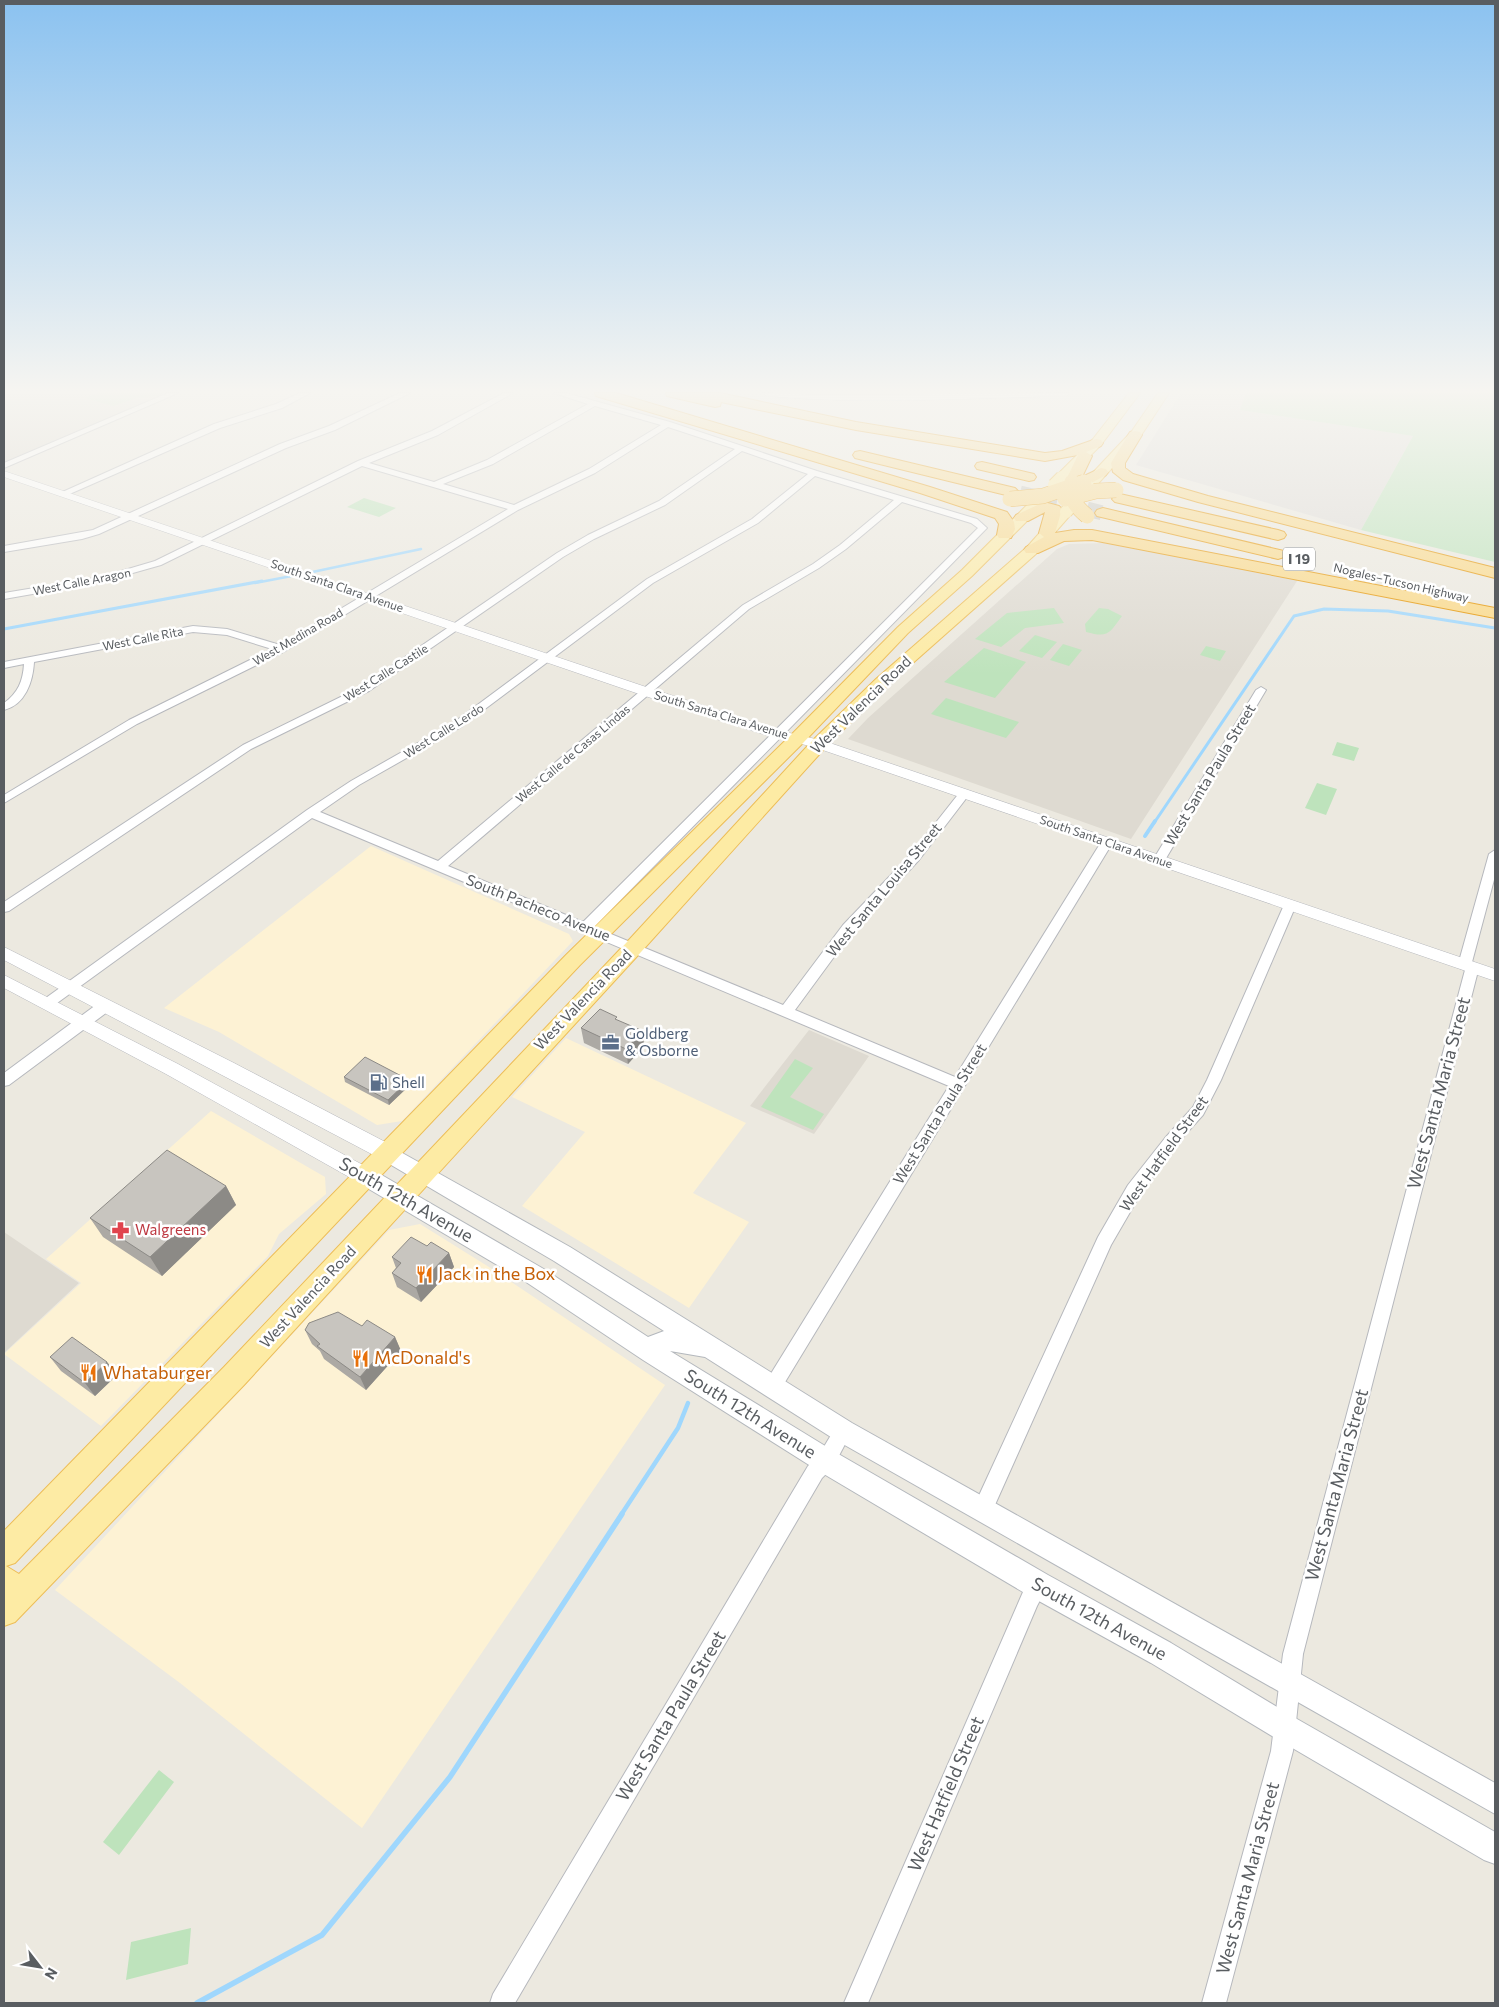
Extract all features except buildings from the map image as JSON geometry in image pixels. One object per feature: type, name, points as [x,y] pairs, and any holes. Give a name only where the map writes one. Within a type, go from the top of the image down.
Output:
[{"type":"highway","points":[[913,487],[1001,515],[1008,524],[1005,535]]},
{"type":"highway","points":[[977,487],[1010,495]]},
{"type":"highway","points":[[1045,487],[1059,491]]},
{"type":"highway","points":[[1054,487],[1087,516],[1105,529],[1152,546]]},
{"type":"highway","points":[[1047,533],[1059,491],[1062,487]]},
{"type":"highway","points":[[1022,518],[1059,491],[1069,487]]},
{"type":"highway","points":[[1163,487],[1203,499],[1495,573]]},
{"type":"highway","points":[[925,490],[957,496],[1010,495],[1059,491],[1118,494],[1147,490],[1203,499]]},
{"type":"highway","name":"I 19","points":[[1118,494],[1293,539]]},
{"type":"highway","name":"Nogales–Tucson Highway","points":[[1103,513],[1495,605]]},
{"type":"highway","points":[[1032,550],[1052,538],[1071,533],[1152,546],[1495,613]]},
{"type":"highway","name":"Nogales–Tucson Highway","points":[[1322,546],[1495,585]]},
{"type":"main road","name":"West Valencia Road","points":[[4,1552],[572,960],[592,931],[797,739],[904,630],[967,573],[1022,518]]},
{"type":"main road","name":"West Valencia Road","points":[[9,1596],[234,1376],[634,947],[819,744],[882,682],[1032,550],[1047,533]]},
{"type":"main road","name":"South 12th Avenue","points":[[388,1153],[424,1172],[562,1254],[843,1431],[984,1509],[1495,1800]]},
{"type":"main road","name":"South 12th Avenue","points":[[365,1176],[518,1265],[826,1461],[1038,1585],[1161,1652],[1287,1729],[1495,1849]]},
{"type":"main road","points":[[652,1352],[658,1343],[669,1340],[712,1349]]},
{"type":"street","name":"South Santa Clara Avenue","points":[[41,487],[647,692],[777,734],[819,744],[1495,975]]},
{"type":"street","points":[[62,494],[79,487]]},
{"type":"street","points":[[4,549],[82,536],[130,517],[195,487]]},
{"type":"street","name":"West Calle Aragon","points":[[4,596],[133,573],[158,563],[313,487]]},
{"type":"street","points":[[445,487],[516,508]]},
{"type":"street","name":"West Medina Road","points":[[4,800],[133,722],[281,649],[516,508],[560,487]]},
{"type":"street","name":"West Calle Castile","points":[[4,908],[247,747],[365,689],[560,556],[591,537],[662,503],[686,487]]},
{"type":"street","name":"West Calle Lerdo","points":[[48,1003],[311,813],[355,783],[457,725],[650,581],[675,565],[724,540],[755,520],[797,487]]},
{"type":"street","points":[[859,487],[900,499]]},
{"type":"street","name":"West Valencia Road","points":[[592,931],[777,734],[983,528],[974,520],[900,499]]},
{"type":"street","name":"West Calle de Casas Lindas","points":[[439,867],[746,608],[816,566],[843,547],[900,499]]},
{"type":"street","name":"West Calle Rita","points":[[4,664],[193,629],[213,628],[236,632],[281,649]]},
{"type":"street","points":[[4,707],[21,694],[29,679],[29,660]]},
{"type":"street","name":"West Santa Paula Street","points":[[1159,860],[1261,690]]},
{"type":"street","name":"West Santa Louisa Street","points":[[786,1012],[848,928],[915,857],[964,794]]},
{"type":"street","name":"South Pacheco Avenue","points":[[311,813],[958,1084]]},
{"type":"street","name":"West Santa Paula Street","points":[[773,1386],[1107,842]]},
{"type":"street","name":"West Santa Maria Street","points":[[1214,2003],[1287,1729],[1288,1683],[1293,1654],[1495,854]]},
{"type":"street","name":"West Hatfield Street","points":[[984,1509],[1104,1242],[1134,1190],[1170,1142],[1198,1111],[1214,1080],[1290,905]]},
{"type":"street","name":"South 12th Avenue","points":[[4,953],[71,986],[105,1006],[228,1068],[388,1153]]},
{"type":"street","name":"South 12th Avenue","points":[[4,981],[203,1086],[365,1176]]},
{"type":"street","points":[[4,1081],[105,1006]]},
{"type":"street","name":"West Santa Paula Street","points":[[502,2003],[815,1472],[826,1461],[843,1431]]},
{"type":"street","name":"West Hatfield Street","points":[[856,2003],[1030,1599],[1038,1585]]},
{"type":"shaded area","points":[[1211,487],[1385,487],[1361,530]]},
{"type":"shaded area","points":[[1104,543],[1299,578],[1131,839],[848,739],[868,718],[1057,549],[1069,544]]},
{"type":"shaded area","points":[[371,846],[569,934],[573,941],[402,1121],[377,1125],[219,1032],[164,1008]]},
{"type":"shaded area","points":[[809,1030],[869,1056],[814,1134],[750,1106]]},
{"type":"shaded area","points":[[566,1038],[746,1123],[693,1193],[749,1222],[689,1308],[522,1206],[585,1132],[512,1097]]},
{"type":"shaded area","points":[[211,1111],[325,1177],[326,1194],[279,1234],[268,1256],[101,1426],[4,1354],[81,1283],[46,1259]]},
{"type":"shaded area","points":[[420,1224],[489,1267],[665,1385],[362,1828],[180,1683],[55,1590],[389,1230]]},
{"type":"shaded area","points":[[4,1232],[79,1283],[4,1353]]},
{"type":"green space","points":[[1385,487],[1495,487],[1495,562],[1361,530]]},
{"type":"green space","points":[[364,498],[396,508],[379,517],[347,507]]},
{"type":"green space","points":[[1054,608],[1064,623],[1025,628],[1001,647],[975,639],[1007,613]]},
{"type":"green space","points":[[1099,608],[1108,609],[1122,616],[1111,631],[1107,633],[1099,635],[1086,632],[1085,624]]},
{"type":"green space","points":[[1035,635],[1057,642],[1042,658],[1019,651]]},
{"type":"green space","points":[[1063,644],[1082,650],[1069,666],[1050,660]]},
{"type":"green space","points":[[1206,646],[1226,651],[1220,661],[1200,655]]},
{"type":"green space","points":[[984,648],[1026,662],[995,698],[944,682]]},
{"type":"green space","points":[[946,698],[1019,722],[1006,738],[931,714]]},
{"type":"green space","points":[[1337,742],[1359,748],[1354,761],[1332,755]]},
{"type":"green space","points":[[1317,783],[1337,789],[1326,815],[1305,808]]},
{"type":"green space","points":[[795,1059],[813,1068],[790,1097],[824,1114],[813,1130],[761,1107]]},
{"type":"green space","points":[[159,1770],[174,1782],[119,1855],[103,1842]]},
{"type":"green space","points":[[191,1928],[188,1964],[126,1980],[131,1942]]},
{"type":"waterway","points":[[303,574],[421,549]]},
{"type":"waterway","points":[[255,583],[297,575]]},
{"type":"waterway","points":[[4,629],[262,581]]},
{"type":"waterway","points":[[1154,823],[1294,616],[1324,609],[1388,611],[1495,628]]},
{"type":"waterway","points":[[1145,836],[1155,821]]},
{"type":"waterway","points":[[621,1515],[678,1428],[688,1403]]},
{"type":"waterway","points":[[197,2003],[322,1935],[450,1777],[622,1514]]},
{"type":"tunnel","points":[[1020,493],[1103,513]]},
{"type":"place","name":"Goldberg & Osborne","points":[[611,1043]]},
{"type":"place","name":"Shell","points":[[378,1083]]},
{"type":"place","name":"Walgreens","points":[[121,1230]]},
{"type":"place","name":"Jack in the Box","points":[[424,1274]]},
{"type":"place","name":"McDonald's","points":[[360,1358]]},
{"type":"place","name":"Whataburger","points":[[89,1373]]}]
